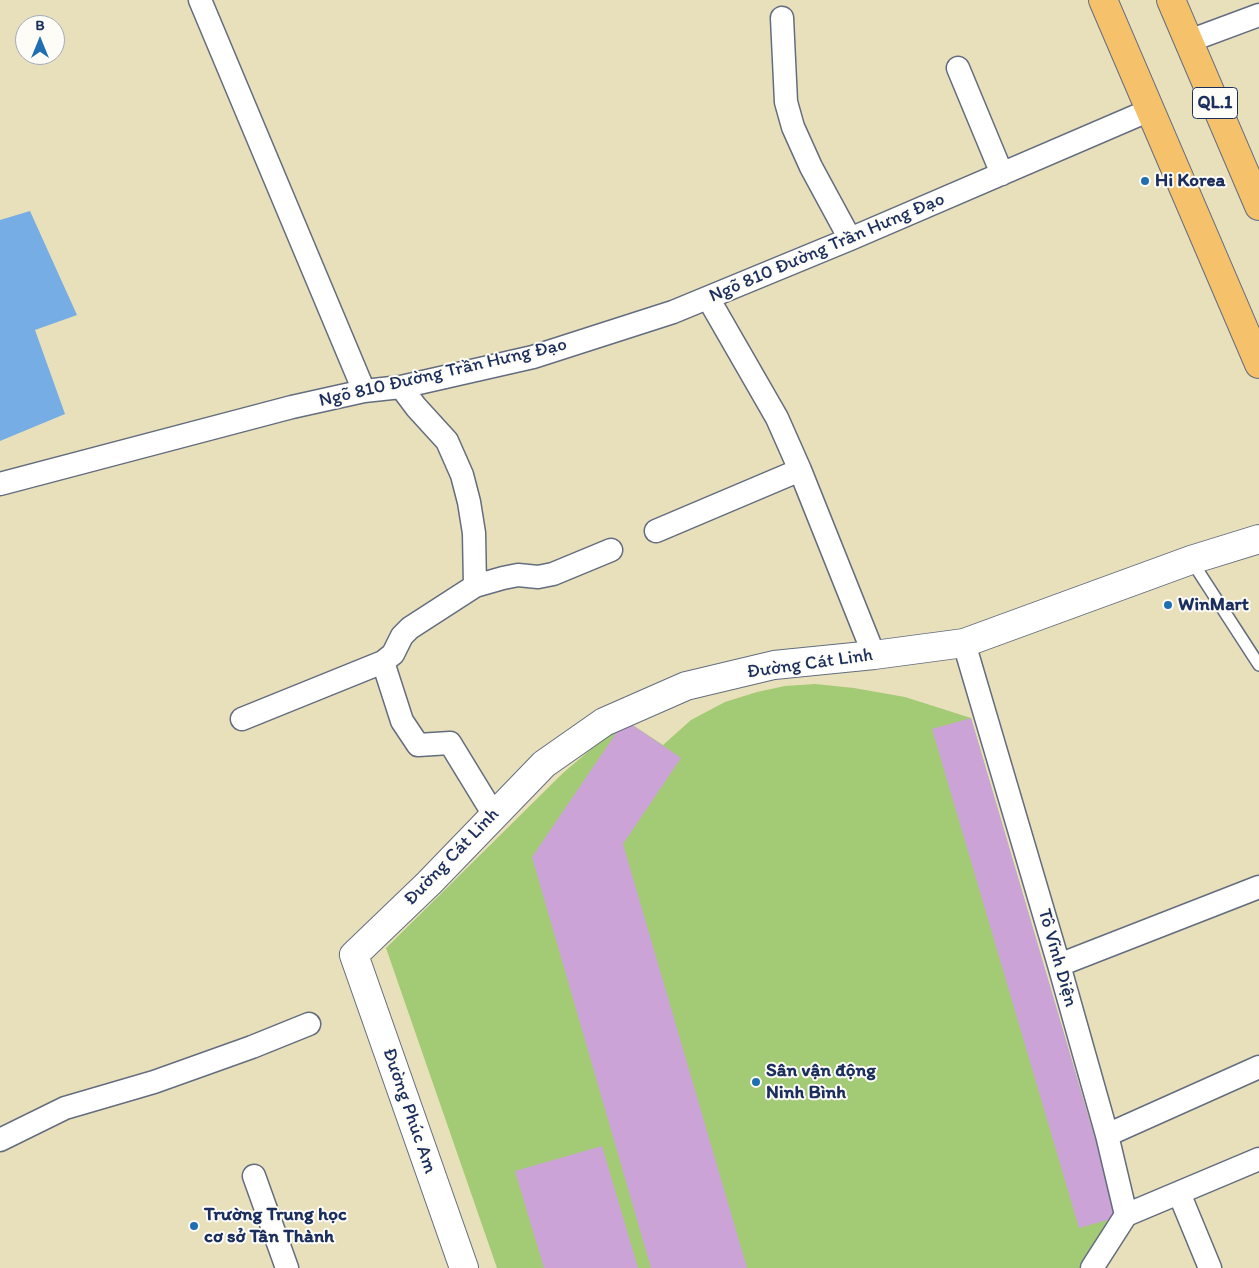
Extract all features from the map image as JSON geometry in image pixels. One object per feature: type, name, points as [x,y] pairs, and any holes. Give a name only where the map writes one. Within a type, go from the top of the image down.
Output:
[{"type":"highway","points":[[1103,0],[1259,364]]},
{"type":"highway","name":"QL.1","points":[[1171,0],[1259,206]]},
{"type":"street","points":[[200,0],[364,391]]},
{"type":"street","points":[[1189,41],[1259,15]]},
{"type":"street","points":[[782,18],[786,102],[793,127],[811,167],[850,239]]},
{"type":"street","points":[[958,68],[1002,174]]},
{"type":"street","name":"Ngõ 810 Đường Trần Hưng Đạo","points":[[0,484],[282,410],[364,391],[401,387],[533,357],[674,312],[850,239],[1150,110]]},
{"type":"street","points":[[708,298],[777,418],[800,470],[874,655]]},
{"type":"street","points":[[401,387],[416,407],[447,441],[462,475],[474,533],[475,586]]},
{"type":"street","points":[[656,531],[800,470]]},
{"type":"street","name":"Đường Cát Linh","points":[[354,955],[429,883],[544,764],[604,722],[686,686],[774,665],[874,655],[964,643],[1190,560],[1259,538]]},
{"type":"street","points":[[242,719],[383,662],[393,654],[402,636],[410,628],[475,586],[518,575],[538,577],[553,574],[611,550]]},
{"type":"street","name":"Tô Vĩnh Diện","points":[[964,643],[1059,965],[1107,1135],[1126,1215]]},
{"type":"street","points":[[383,662],[402,721],[418,745],[450,743],[494,815]]},
{"type":"street","points":[[1059,965],[1259,887]]},
{"type":"street","name":"Đường Phúc Am","points":[[354,955],[464,1268]]},
{"type":"street","points":[[0,1140],[65,1108],[154,1082],[252,1047],[309,1024]]},
{"type":"street","points":[[1107,1135],[1259,1067]]},
{"type":"street","points":[[1092,1268],[1126,1215],[1259,1159]]},
{"type":"street","points":[[254,1176],[287,1268]]},
{"type":"street","points":[[1178,1193],[1210,1268]]},
{"type":"lane","points":[[1190,560],[1259,664]]},
{"type":"green space","name":"Sân vận động Ninh Bình","points":[[815,684],[854,688],[905,697],[971,718],[1118,1217],[1108,1220],[1079,1268],[497,1268],[386,948],[563,773],[625,720],[663,745],[691,720],[725,702],[785,686]]},
{"type":"water","points":[[30,211],[77,315],[35,330],[65,414],[0,441],[0,220]]},
{"type":"building","points":[[971,718],[1118,1217],[1079,1228],[932,729]]},
{"type":"building","points":[[625,720],[681,758],[623,844],[747,1268],[651,1268],[532,857]]},
{"type":"building","points":[[602,1146],[638,1268],[544,1268],[515,1171]]},
{"type":"place","name":"Hi Korea","points":[[1145,181]]},
{"type":"place","name":"WinMart","points":[[1168,605]]},
{"type":"place","name":"Sân vận động Ninh Bình","points":[[756,1082]]},
{"type":"place","name":"Trường Trung học cơ sở Tân Thành","points":[[194,1226]]}]
